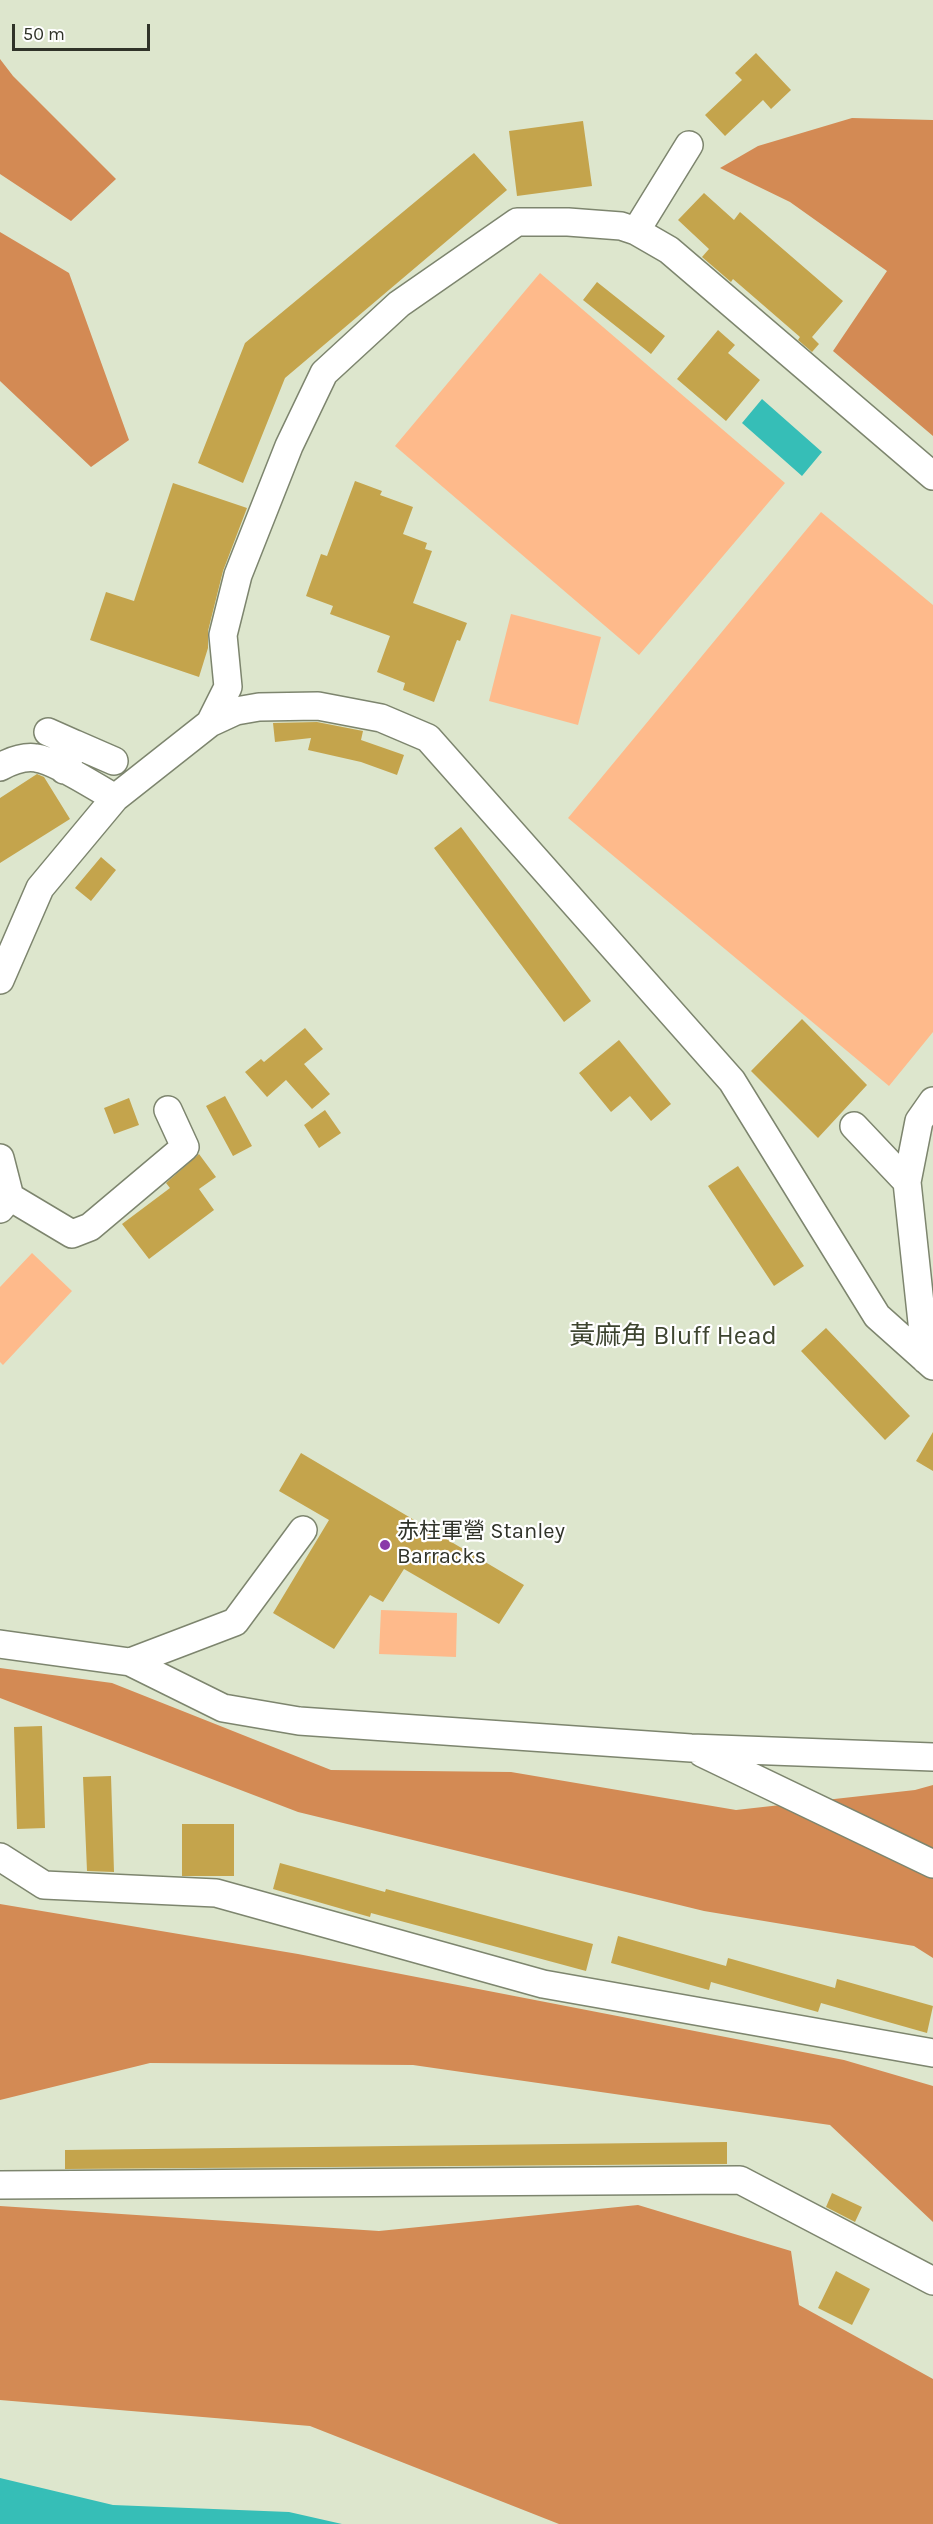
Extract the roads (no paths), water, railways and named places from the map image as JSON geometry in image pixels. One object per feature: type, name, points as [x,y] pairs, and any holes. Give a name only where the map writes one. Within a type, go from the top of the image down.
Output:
[{"type":"lane","points":[[636,231],[690,145]]},
{"type":"lane","points":[[210,723],[228,687],[223,635],[238,575],[289,446],[324,373],[399,304],[517,222],[568,222],[621,226],[636,231],[669,250],[933,476]]},
{"type":"lane","points":[[0,980],[40,888],[115,798],[210,723],[236,711],[259,707],[318,706],[381,718],[428,738],[732,1081],[877,1316],[929,1363]]},
{"type":"lane","points":[[48,732],[114,760]]},
{"type":"lane","points":[[64,770],[75,744]]},
{"type":"lane","points":[[0,767],[15,759],[37,758],[115,798]]},
{"type":"lane","points":[[929,1363],[907,1182],[919,1121],[933,1101]]},
{"type":"lane","points":[[0,1158],[5,1203],[72,1234],[90,1227],[185,1147],[168,1110]]},
{"type":"lane","points":[[854,1126],[907,1182]]},
{"type":"lane","points":[[130,1662],[235,1622],[303,1530]]},
{"type":"lane","points":[[0,1644],[130,1662],[223,1708],[299,1721],[691,1748],[933,1757]]},
{"type":"lane","points":[[691,1748],[933,1864]]},
{"type":"lane","points":[[0,1857],[44,1885],[216,1893],[543,1984],[933,2053]]},
{"type":"lane","points":[[0,2185],[740,2180],[933,2280]]},
{"type":"water","points":[[762,399],[822,452],[802,476],[742,423]]},
{"type":"water","points":[[0,2478],[113,2505],[289,2512],[342,2524],[0,2524]]},
{"type":"place","name":"赤柱軍營 Stanley Barracks","points":[[385,1545]]},
{"type":"district","name":"黃麻角 Bluff Head","points":[[673,1337]]}]
